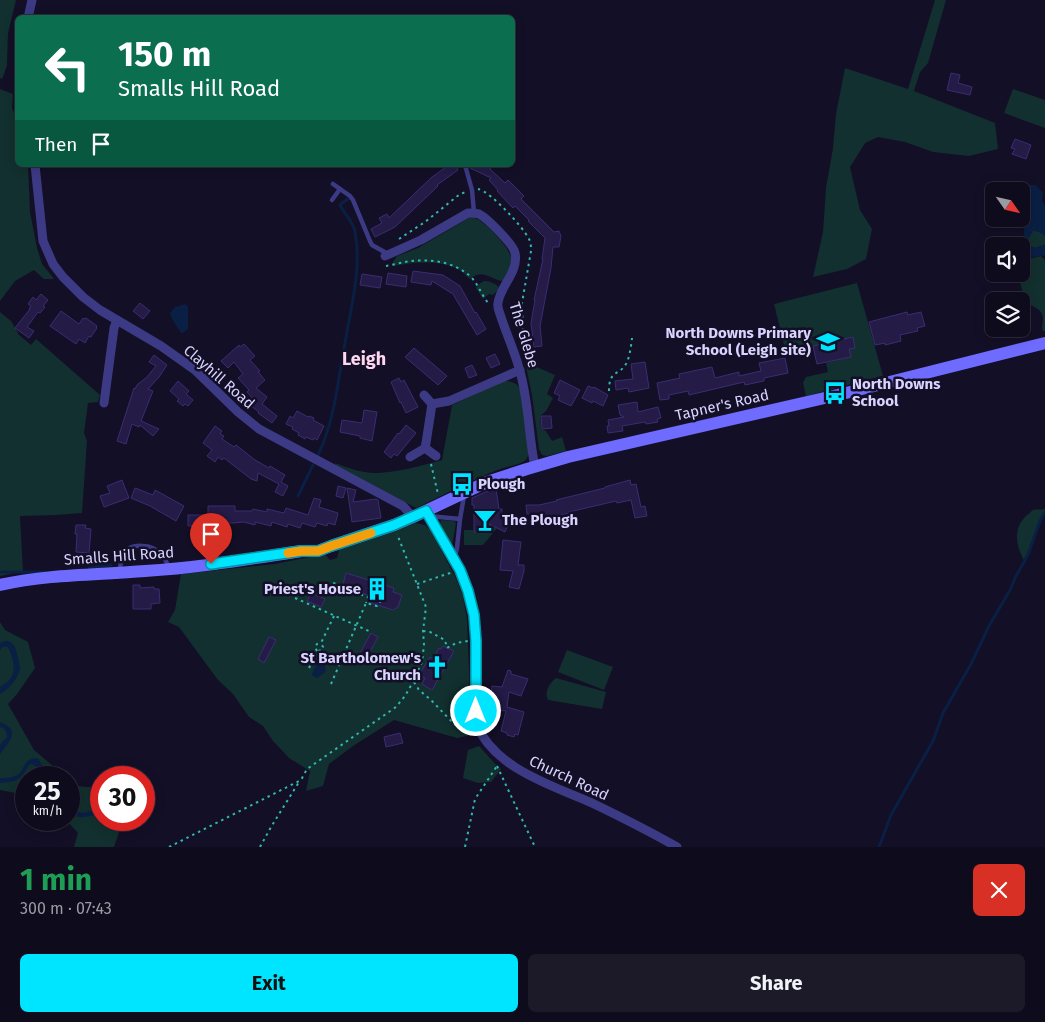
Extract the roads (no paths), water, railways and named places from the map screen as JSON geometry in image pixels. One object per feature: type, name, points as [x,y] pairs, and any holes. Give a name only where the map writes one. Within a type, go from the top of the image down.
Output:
[{"type":"street","points":[[29,15],[32,0]]},
{"type":"street","name":"Clayhill Road","points":[[35,167],[42,241],[53,264],[83,297],[100,310],[162,346],[195,370],[238,412],[260,429],[403,506],[413,517]]},
{"type":"street","points":[[383,256],[421,240],[468,213],[474,213]]},
{"type":"street","name":"The Glebe","points":[[474,213],[481,215],[502,235],[509,242],[515,254],[512,274],[497,304],[525,388],[535,467]]},
{"type":"street","points":[[104,403],[114,328],[117,320]]},
{"type":"street","name":"Tapner's Road","points":[[413,517],[427,513],[440,504],[486,482],[568,457],[842,394],[1045,343]]},
{"type":"street","points":[[432,404],[449,401],[520,370]]},
{"type":"street","points":[[424,395],[432,404],[426,449]]},
{"type":"street","points":[[426,449],[436,456]]},
{"type":"street","points":[[410,457],[426,449]]},
{"type":"street","points":[[427,513],[454,560]]},
{"type":"street","name":"Smalls Hill Road","points":[[0,585],[21,580],[170,569],[301,551],[318,551],[413,517]]},
{"type":"street","name":"Church Road","points":[[454,560],[468,591],[474,615],[477,725],[481,736],[512,766],[532,777],[592,803],[677,847]]},
{"type":"lane","points":[[466,167],[472,190],[474,213]]},
{"type":"lane","points":[[333,184],[353,200],[372,245],[383,256]]},
{"type":"lane","points":[[332,200],[340,189]]},
{"type":"lane","points":[[454,560],[465,492]]},
{"type":"lane","points":[[427,513],[460,519]]},
{"type":"lane","points":[[119,573],[126,550],[131,546],[138,545],[146,546],[162,554],[170,569]]},
{"type":"water","points":[[1030,185],[1036,185],[1043,193],[1045,236],[1033,230],[1029,237],[1023,237],[1024,228],[1030,228]]},
{"type":"water","points":[[1045,245],[1045,256],[1030,258],[1030,246],[1035,248]]},
{"type":"water","points":[[185,304],[188,307],[188,329],[181,333],[170,313],[175,307]]},
{"type":"water","points":[[5,641],[11,642],[15,646],[20,669],[12,684],[0,694],[0,687],[10,679],[14,669],[8,647],[2,647],[0,651],[0,643]]},
{"type":"water","points":[[322,659],[326,663],[326,670],[317,678],[312,674],[317,663]]},
{"type":"water","points":[[0,722],[11,729],[12,736],[0,754],[0,745],[7,737],[7,733],[0,727]]},
{"type":"water","points":[[30,759],[39,759],[45,766],[35,766],[32,764],[24,766]]},
{"type":"water","points":[[15,776],[15,780],[0,783],[0,778]]},
{"type":"water","points":[[90,811],[90,816],[80,817],[80,812]]},
{"type":"waterway","points":[[318,455],[332,414],[355,288],[357,260],[355,232],[351,221],[340,205],[348,199]]},
{"type":"waterway","points":[[298,496],[313,465]]},
{"type":"waterway","points":[[879,847],[891,815],[933,741],[943,713],[1028,555],[1040,521],[1045,513]]},
{"type":"waterway","points":[[89,568],[111,565]]},
{"type":"waterway","points":[[0,572],[45,572]]},
{"type":"place","name":"North Downs Primary School (Leigh site)","points":[[828,342]]},
{"type":"place","name":"North Downs School","points":[[835,393]]},
{"type":"place","name":"Plough","points":[[462,484]]},
{"type":"place","name":"The Plough","points":[[485,520]]},
{"type":"place","name":"Priest's House","points":[[377,589]]},
{"type":"place","name":"St Bartholomew's Church","points":[[437,667]]},
{"type":"district","name":"Leigh","points":[[364,359]]}]
